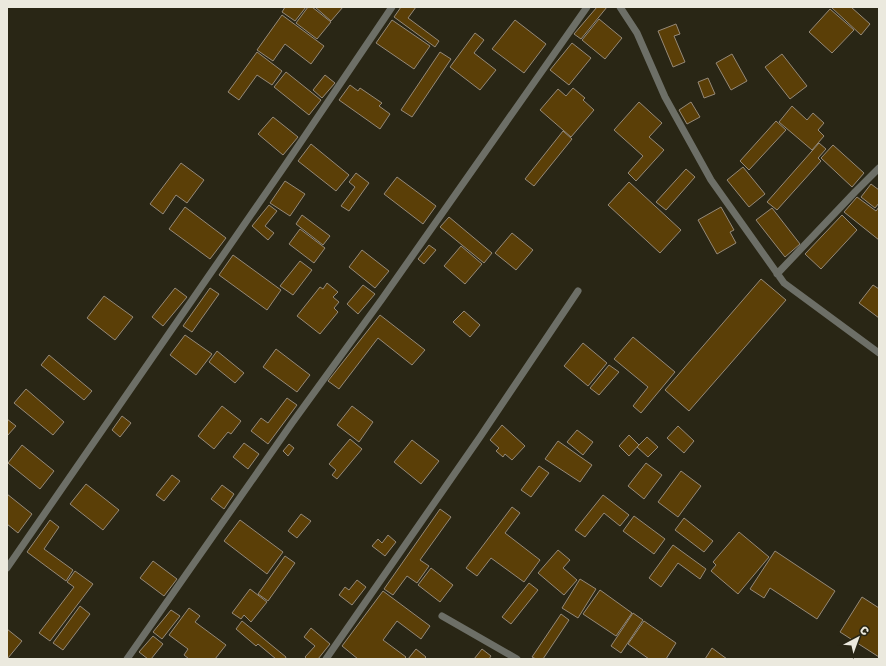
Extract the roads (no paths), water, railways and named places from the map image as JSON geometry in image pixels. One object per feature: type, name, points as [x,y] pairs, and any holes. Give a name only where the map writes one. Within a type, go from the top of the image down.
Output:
[{"type":"lane","points":[[7,568],[286,164],[392,7]]},
{"type":"lane","points":[[127,659],[287,430],[382,299],[587,7]]},
{"type":"lane","points":[[620,7],[636,33],[665,97],[711,180],[784,283],[879,353]]},
{"type":"lane","points":[[778,274],[879,168]]},
{"type":"lane","points":[[326,659],[475,444],[578,291]]},
{"type":"lane","points":[[442,616],[517,659]]}]
